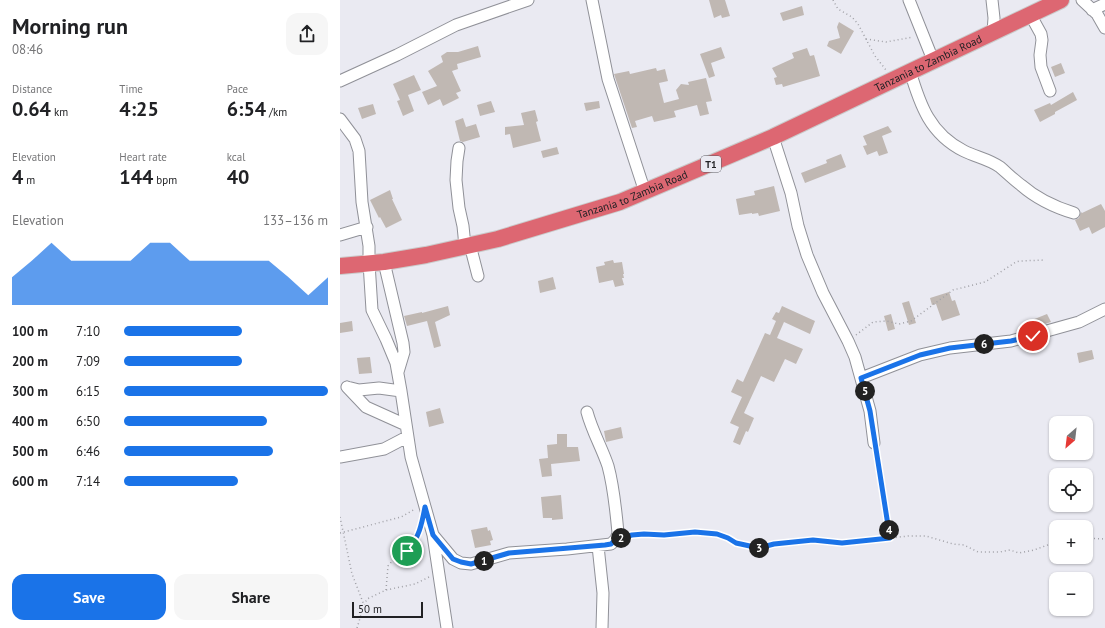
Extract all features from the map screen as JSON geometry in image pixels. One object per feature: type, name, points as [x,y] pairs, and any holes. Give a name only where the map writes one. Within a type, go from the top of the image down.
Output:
[{"type":"highway","name":"Tanzania to Zambia Road","points":[[340,266],[376,262],[498,239],[620,202],[774,137],[1061,0]]},
{"type":"street","points":[[340,81],[397,55],[456,25],[528,0]]},
{"type":"street","points":[[592,0],[608,79],[645,192]]},
{"type":"street","points":[[909,0],[933,60]]},
{"type":"street","points":[[992,0],[994,18],[992,32]]},
{"type":"street","points":[[1082,0],[1096,14],[1105,28]]},
{"type":"street","points":[[1092,10],[1105,4]]},
{"type":"street","points":[[1030,14],[1041,34],[1041,67],[1050,91]]},
{"type":"street","points":[[910,71],[926,116],[937,131],[948,142],[965,152],[1000,167],[1021,186],[1048,204],[1074,213]]},
{"type":"street","points":[[340,119],[358,145],[362,202],[370,246],[403,343],[404,352],[398,373]]},
{"type":"street","points":[[774,137],[791,193],[798,226],[807,255],[823,293],[855,357],[870,411],[874,443]]},
{"type":"street","points":[[459,148],[456,161],[456,180],[459,208],[467,246],[478,276]]},
{"type":"street","points":[[340,235],[367,228]]},
{"type":"street","points":[[376,262],[372,310],[396,363],[411,457],[433,535],[447,628]]},
{"type":"street","points":[[861,378],[920,355],[950,348],[1011,341],[1079,322],[1105,309]]},
{"type":"street","points":[[343,386],[359,390],[384,388],[401,391]]},
{"type":"street","points":[[343,386],[366,407],[406,425]]},
{"type":"street","points":[[433,535],[453,559],[471,564],[509,553],[611,544],[616,539],[618,533],[609,472],[587,412]]},
{"type":"street","points":[[340,457],[384,449],[407,437]]},
{"type":"street","points":[[598,546],[603,593],[602,628]]},
{"type":"path","points":[[833,0],[838,9],[852,17],[858,24],[881,64],[894,79]]},
{"type":"path","points":[[866,40],[886,42],[922,34]]},
{"type":"path","points":[[848,341],[873,322],[878,321],[899,324],[911,320],[953,290],[985,282],[1020,260],[1045,260]]},
{"type":"path","points":[[874,443],[890,538]]},
{"type":"path","points":[[340,533],[401,516],[424,504]]},
{"type":"path","points":[[386,590],[388,566],[393,560],[413,545],[421,528],[424,504]]},
{"type":"path","points":[[340,518],[352,574],[364,605]]},
{"type":"path","points":[[616,539],[638,534],[664,535],[705,532],[723,536],[736,543],[759,548],[774,544],[813,540],[842,543],[908,536],[926,536],[953,544],[967,546],[978,552],[1000,552],[1010,550],[1019,553],[1049,545]]},
{"type":"path","points":[[1093,538],[1105,539]]},
{"type":"path","points":[[357,628],[367,599],[386,590],[415,584],[438,570]]},
{"type":"building","points":[[709,0],[725,0],[730,16],[722,18],[721,15],[714,18]]},
{"type":"building","points":[[802,6],[804,15],[783,21],[780,13]]},
{"type":"building","points":[[839,22],[854,31],[841,54],[827,46],[829,41],[840,38],[837,27]]},
{"type":"building","points":[[478,46],[481,57],[457,64],[458,69],[452,71],[461,91],[456,93],[459,98],[443,106],[440,99],[428,105],[422,92],[437,86],[428,71],[443,62],[441,56],[447,52],[458,52]]},
{"type":"building","points":[[721,47],[725,58],[711,63],[715,76],[709,78],[700,54]]},
{"type":"building","points":[[807,48],[810,56],[814,55],[820,76],[783,87],[782,84],[776,85],[774,78],[777,77],[772,68],[794,58],[792,53]]},
{"type":"building","points":[[1061,63],[1065,73],[1055,77],[1051,67]]},
{"type":"building","points":[[656,68],[657,71],[665,69],[668,81],[659,83],[664,103],[679,99],[676,90],[681,84],[689,85],[688,82],[706,78],[712,101],[706,102],[709,114],[700,116],[697,105],[674,111],[676,117],[654,122],[652,116],[635,121],[637,127],[632,128],[614,74],[629,71],[630,74]]},
{"type":"building","points":[[414,75],[421,90],[408,95],[414,111],[403,116],[397,101],[400,100],[393,84]]},
{"type":"building","points":[[1073,92],[1077,100],[1040,122],[1034,110],[1050,103],[1051,105]]},
{"type":"building","points":[[491,101],[495,112],[480,116],[477,105]]},
{"type":"building","points":[[599,101],[600,108],[586,111],[584,103]]},
{"type":"building","points":[[373,104],[376,114],[362,119],[358,108]]},
{"type":"building","points":[[535,110],[538,121],[536,122],[541,141],[513,148],[510,134],[505,135],[505,127],[524,125],[521,113]]},
{"type":"building","points":[[463,118],[466,127],[476,124],[480,137],[463,142],[460,141],[455,121]]},
{"type":"building","points":[[888,126],[892,132],[882,136],[888,153],[879,156],[877,151],[867,155],[863,146],[867,145],[863,136]]},
{"type":"building","points":[[557,147],[559,154],[543,158],[541,151]]},
{"type":"building","points":[[841,154],[846,167],[805,183],[801,173],[827,163],[826,160]]},
{"type":"building","points":[[774,186],[780,211],[759,216],[758,213],[739,215],[736,199],[755,195],[754,191]]},
{"type":"building","points":[[390,190],[392,199],[402,220],[386,228],[370,200]]},
{"type":"building","points":[[1101,204],[1105,211],[1105,227],[1092,234],[1089,227],[1080,231],[1075,220],[1079,218],[1081,212],[1082,213]]},
{"type":"building","points":[[613,260],[614,263],[622,262],[624,278],[622,278],[624,285],[615,287],[613,280],[599,283],[596,267],[605,265],[604,262]]},
{"type":"building","points":[[553,277],[556,289],[540,293],[538,281]]},
{"type":"building","points":[[949,292],[952,301],[955,300],[960,315],[942,321],[936,304],[932,305],[930,298]]},
{"type":"building","points":[[909,301],[916,323],[909,325],[902,303]]},
{"type":"building","points":[[448,306],[450,315],[435,322],[441,346],[434,348],[427,321],[407,326],[404,316]]},
{"type":"building","points":[[782,306],[815,321],[810,334],[784,322],[777,338],[803,349],[796,364],[785,359],[774,382],[761,376],[744,413],[754,418],[740,445],[733,442],[739,427],[730,423],[742,397],[731,392],[737,379],[743,382],[765,333],[770,335],[776,321],[772,319],[776,312],[779,313]]},
{"type":"building","points":[[891,314],[895,329],[888,331],[884,316]]},
{"type":"building","points":[[1047,314],[1051,322],[1036,327],[1032,320]]},
{"type":"building","points":[[352,321],[353,331],[340,333],[340,323]]},
{"type":"building","points":[[1092,350],[1094,359],[1079,363],[1077,353]]},
{"type":"building","points":[[370,357],[372,373],[359,374],[357,358]]},
{"type":"building","points":[[440,408],[444,423],[429,427],[426,412]]},
{"type":"building","points":[[621,427],[623,438],[606,442],[604,431]]},
{"type":"building","points":[[557,434],[567,434],[567,447],[578,447],[580,461],[551,464],[552,476],[542,477],[539,459],[548,458],[547,445],[557,444]]},
{"type":"building","points":[[561,495],[563,519],[552,520],[552,518],[543,518],[541,497]]},
{"type":"building","points":[[487,527],[488,531],[490,530],[493,540],[490,541],[491,545],[475,548],[471,530]]},
{"type":"route","points":[[407,551],[413,545],[421,528],[425,507],[433,535],[445,550],[453,559],[471,564],[509,553],[605,545],[611,544],[616,539],[644,534],[664,535],[705,532],[723,536],[736,543],[759,548],[774,544],[813,540],[834,543],[849,543],[890,538],[870,411],[861,378],[920,355],[950,348],[1011,341],[1033,336]]}]
